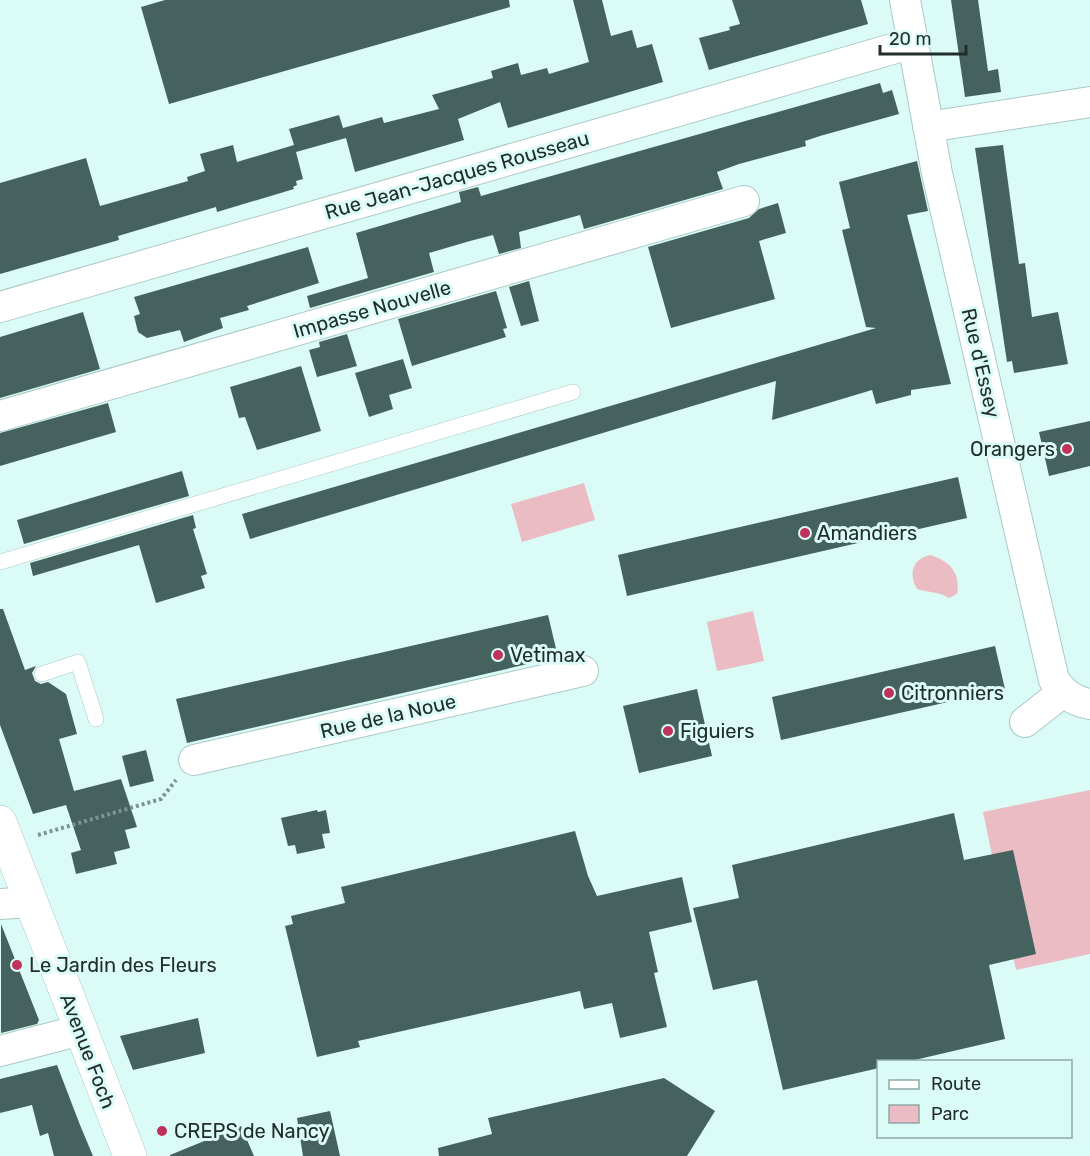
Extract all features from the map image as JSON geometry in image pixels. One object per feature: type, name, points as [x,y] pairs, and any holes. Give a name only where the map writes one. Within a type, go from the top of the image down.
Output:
[{"type":"street","name":"Rue d'Essey","points":[[906,0],[928,127],[952,241],[1054,681],[1063,692]]},
{"type":"street","name":"Rue Jean-Jacques Rousseau","points":[[0,307],[913,43]]},
{"type":"street","points":[[928,127],[1090,102]]},
{"type":"street","name":"Impasse Nouvelle","points":[[0,416],[744,201]]},
{"type":"street","name":"Rue de la Noue","points":[[194,760],[583,671]]},
{"type":"street","points":[[1024,722],[1063,692],[1080,702],[1090,704]]},
{"type":"street","name":"Avenue Foch","points":[[0,822],[15,903],[48,945],[129,1156]]},
{"type":"street","points":[[0,1051],[81,1030]]},
{"type":"lane","points":[[0,562],[573,392]]},
{"type":"lane","points":[[42,674],[78,662],[96,719]]},
{"type":"path","points":[[38,835],[160,799],[194,760]]},
{"type":"green space","points":[[584,483],[595,520],[522,542],[511,504]]},
{"type":"green space","points":[[930,555],[948,564],[952,569],[957,580],[957,594],[949,598],[917,589],[913,578],[914,568],[916,563]]},
{"type":"green space","points":[[753,611],[764,661],[717,671],[707,622]]},
{"type":"green space","points":[[1090,790],[1090,954],[1016,970],[983,812]]},
{"type":"building","points":[[165,0],[509,0],[510,7],[169,104],[141,7]]},
{"type":"building","points":[[573,0],[602,0],[611,36],[632,30],[637,48],[652,44],[663,82],[508,128],[500,102],[458,119],[464,140],[355,172],[346,138],[296,152],[303,179],[296,181],[297,185],[293,187],[294,189],[217,212],[216,207],[118,236],[119,240],[0,274],[0,183],[86,158],[100,206],[188,181],[187,177],[205,171],[200,154],[233,145],[237,162],[294,145],[289,129],[339,115],[343,128],[382,117],[384,123],[439,109],[432,95],[493,78],[491,71],[518,63],[521,75],[547,68],[549,74],[589,62]]},
{"type":"building","points":[[732,0],[861,0],[868,24],[709,70],[699,38],[730,30],[729,27],[740,24]]},
{"type":"building","points":[[951,0],[978,0],[988,71],[998,69],[1001,92],[965,97]]},
{"type":"building","points":[[880,83],[883,93],[892,90],[899,114],[820,136],[805,141],[806,146],[717,172],[723,189],[584,229],[580,215],[519,232],[521,248],[499,254],[493,235],[470,241],[429,253],[434,272],[310,308],[307,296],[368,278],[356,233],[461,202],[459,192],[478,187],[481,196]]},
{"type":"building","points":[[1003,145],[1019,264],[1025,263],[1032,317],[1058,312],[1068,364],[1014,373],[1012,361],[1007,362],[975,148]]},
{"type":"building","points":[[917,161],[928,211],[907,215],[951,384],[911,390],[911,395],[876,404],[872,390],[772,420],[776,381],[250,539],[242,514],[876,328],[866,327],[842,230],[850,228],[839,182]]},
{"type":"building","points":[[778,203],[786,233],[759,241],[775,299],[671,328],[648,247],[749,218],[759,209]]},
{"type":"building","points":[[308,247],[319,283],[247,306],[249,310],[220,318],[223,328],[184,342],[180,330],[147,338],[138,332],[134,316],[140,314],[134,297]]},
{"type":"building","points":[[529,281],[539,321],[521,326],[509,287]]},
{"type":"building","points":[[496,291],[507,328],[503,329],[506,337],[412,366],[398,319]]},
{"type":"building","points":[[83,312],[100,369],[0,398],[0,337]]},
{"type":"building","points":[[347,334],[357,366],[317,377],[309,350],[320,347],[319,342]]},
{"type":"building","points":[[403,359],[412,388],[389,395],[393,409],[369,417],[355,373]]},
{"type":"building","points":[[301,366],[321,431],[257,450],[245,417],[239,418],[230,387]]},
{"type":"building","points":[[108,403],[116,432],[0,466],[0,433]]},
{"type":"building","name":"Orangers","points":[[1090,421],[1090,466],[1049,476],[1039,432]]},
{"type":"building","points":[[182,471],[189,496],[24,544],[17,520]]},
{"type":"building","name":"Amandiers","points":[[958,477],[967,518],[627,596],[618,555]]},
{"type":"building","points":[[193,515],[196,528],[193,529],[207,574],[201,576],[205,588],[156,603],[139,545],[33,576],[30,563]]},
{"type":"building","points":[[0,609],[3,609],[25,670],[36,666],[32,673],[35,681],[41,684],[48,682],[66,694],[77,734],[59,739],[74,791],[121,779],[137,827],[125,830],[130,848],[114,852],[117,864],[76,874],[71,853],[81,850],[66,805],[33,814],[0,725]]},
{"type":"building","points":[[548,615],[558,657],[187,743],[176,699]]},
{"type":"building","name":"Citronniers","points":[[995,646],[1005,689],[781,740],[772,697]]},
{"type":"building","name":"Figuiers","points":[[697,689],[712,756],[639,773],[623,706]]},
{"type":"building","points":[[146,750],[154,781],[130,787],[122,756]]},
{"type":"building","points":[[317,810],[318,812],[326,810],[330,833],[322,834],[325,848],[297,854],[295,845],[288,846],[281,818]]},
{"type":"building","points":[[954,813],[964,860],[1013,850],[1036,954],[989,965],[1005,1039],[915,1060],[877,1060],[877,1068],[783,1090],[757,980],[713,990],[693,908],[739,898],[732,865]]},
{"type":"building","points":[[575,831],[588,876],[597,896],[682,877],[692,922],[649,932],[658,972],[654,973],[667,1027],[620,1038],[612,1003],[584,1009],[580,991],[358,1041],[360,1047],[317,1057],[285,926],[293,924],[291,916],[345,903],[341,887]]},
{"type":"building","points":[[1,924],[39,1020],[37,1024],[1,1033]]},
{"type":"building","points":[[198,1018],[205,1053],[133,1070],[120,1036]]},
{"type":"building","points":[[57,1065],[93,1156],[54,1156],[48,1133],[40,1136],[32,1105],[0,1113],[0,1079]]},
{"type":"building","points":[[664,1078],[715,1111],[687,1156],[439,1156],[438,1148],[492,1134],[488,1118]]},
{"type":"building","points":[[330,1111],[340,1156],[303,1156],[297,1118]]},
{"type":"building","points":[[241,1126],[254,1156],[170,1156],[170,1155]]},
{"type":"place","name":"Orangers","points":[[1067,449]]},
{"type":"place","name":"Amandiers","points":[[805,533]]},
{"type":"place","name":"Vetimax","points":[[498,655]]},
{"type":"place","name":"Citronniers","points":[[889,693]]},
{"type":"place","name":"Figuiers","points":[[668,731]]},
{"type":"place","name":"Le Jardin des Fleurs","points":[[17,965]]},
{"type":"place","name":"CREPS de Nancy","points":[[162,1131]]}]
